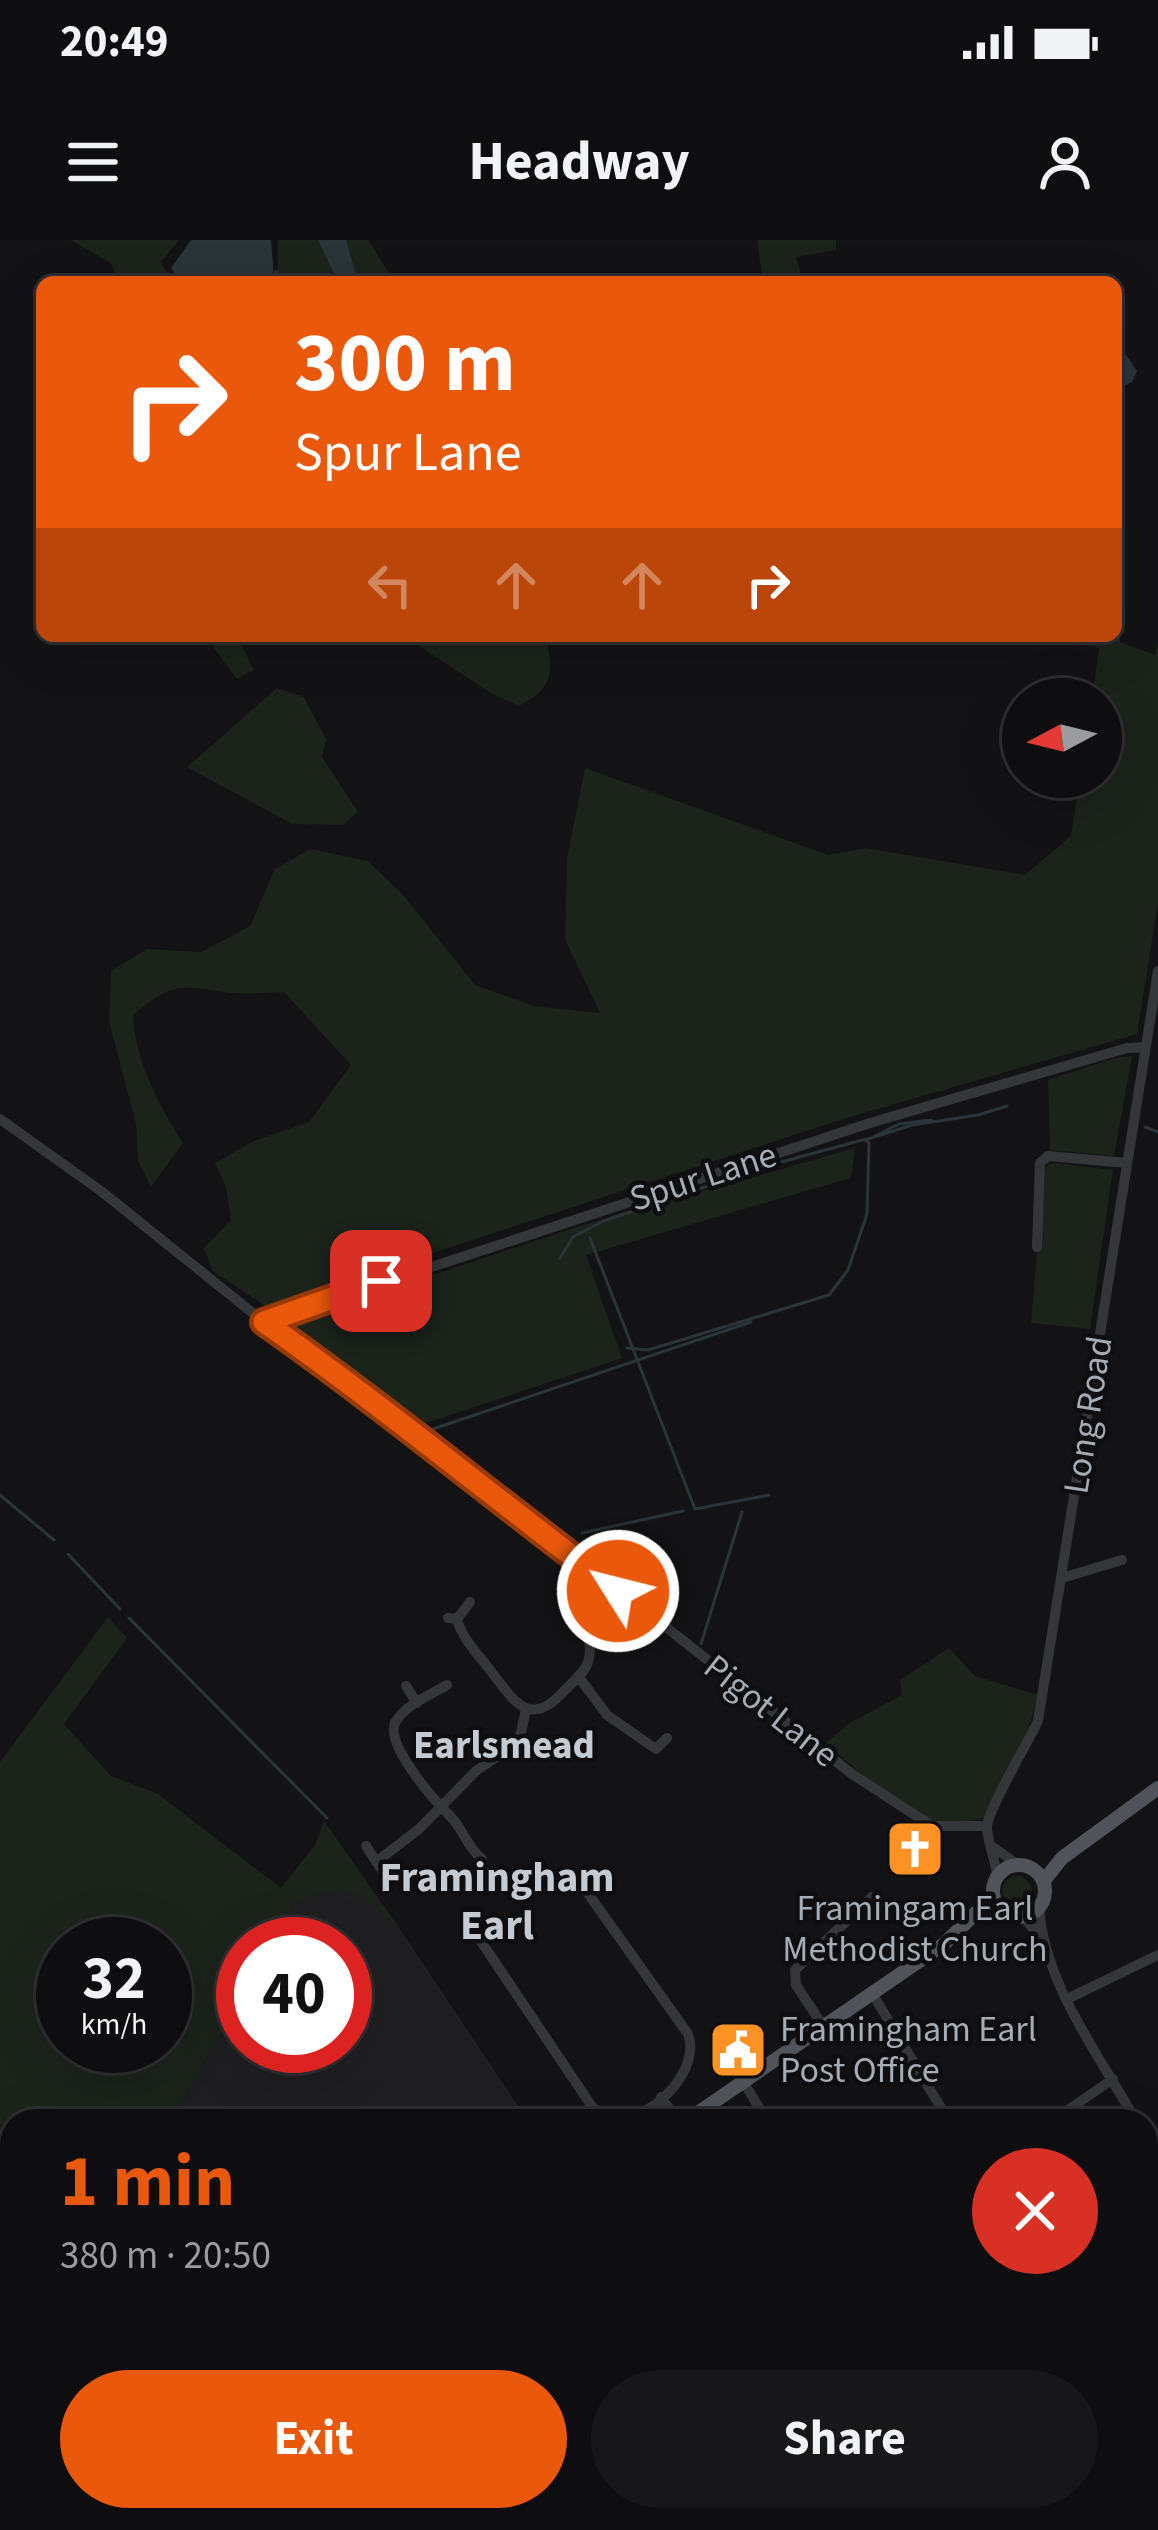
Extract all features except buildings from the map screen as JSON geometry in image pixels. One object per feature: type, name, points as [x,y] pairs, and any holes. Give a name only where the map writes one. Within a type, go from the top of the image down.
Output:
[{"type":"main road","points":[[959,1931],[1039,1906],[1043,1882],[1062,1858],[1158,1788]]},
{"type":"main road","points":[[700,2109],[959,1931],[993,1896],[997,1877],[1062,1858]]},
{"type":"main road","points":[[1025,1866],[1043,1882]]},
{"type":"main road","points":[[993,1896],[1016,1915]]},
{"type":"street","name":"Long Road","points":[[987,1826],[993,1805],[1038,1721],[1158,971]]},
{"type":"street","name":"Spur Lane","points":[[264,1322],[870,1123],[1127,1048],[1146,1047]]},
{"type":"street","name":"Pigot Lane","points":[[0,1119],[101,1191],[852,1774],[932,1826],[987,1826]]},
{"type":"street","points":[[1037,1247],[1040,1163],[1048,1156],[1127,1163]]},
{"type":"street","points":[[1062,1578],[1122,1560]]},
{"type":"street","points":[[470,1602],[452,1619],[472,1649],[505,1693],[526,1709],[546,1706],[590,1658],[578,1607],[584,1591],[598,1576]]},
{"type":"street","points":[[578,1676],[608,1715],[654,1754],[667,1738]]},
{"type":"street","points":[[447,1685],[396,1721],[394,1741],[425,1793],[482,1861]]},
{"type":"street","points":[[406,1686],[417,1703]]},
{"type":"street","points":[[376,1862],[441,1809],[476,1771],[511,1747],[521,1733],[526,1709]]},
{"type":"street","points":[[987,1826],[997,1877]]},
{"type":"street","points":[[366,1846],[387,1878]]},
{"type":"street","points":[[993,1846],[1025,1866]]},
{"type":"street","points":[[572,1871],[693,2046],[687,2072],[661,2098],[642,2109]]},
{"type":"street","points":[[823,2026],[796,1985],[795,1970],[872,1897]]},
{"type":"street","points":[[850,1898],[859,1909]]},
{"type":"street","points":[[1039,1906],[1042,1940],[1067,2000],[1129,2109]]},
{"type":"street","points":[[1016,1915],[1042,1940]]},
{"type":"street","points":[[478,1937],[594,2109]]},
{"type":"street","points":[[1067,2000],[1158,1955]]},
{"type":"street","points":[[872,1993],[942,2109]]},
{"type":"street","points":[[1069,2109],[1113,2079]]},
{"type":"street","points":[[743,2081],[760,2109]]},
{"type":"street","points":[[661,2098],[671,2109]]},
{"type":"shaded area","points":[[71,240],[179,240],[161,262],[169,276],[116,276],[112,264]]},
{"type":"shaded area","points":[[191,240],[271,240],[274,276],[176,276],[171,268]]},
{"type":"shaded area","points":[[278,240],[368,240],[391,276],[277,276]]},
{"type":"shaded area","points":[[318,240],[346,240],[356,276],[335,276]]},
{"type":"shaded area","points":[[757,240],[836,240],[836,250],[796,257],[801,276],[762,276]]},
{"type":"shaded area","points":[[1122,353],[1137,371],[1132,382],[1122,387]]},
{"type":"shaded area","points":[[209,642],[240,642],[254,670],[237,679]]},
{"type":"shaded area","points":[[423,642],[547,642],[549,678],[519,706],[419,646]]},
{"type":"shaded area","points":[[1071,642],[1120,642],[1155,655],[1158,642],[1158,903],[1137,1034],[843,1119],[267,1307],[213,1271],[204,1248],[231,1220],[226,1187],[215,1163],[254,1141],[309,1122],[351,1065],[284,992],[176,989],[133,1015],[150,1082],[183,1143],[151,1187],[138,1161],[136,1124],[109,1021],[111,971],[147,949],[201,952],[250,926],[275,869],[310,849],[368,861],[404,896],[475,985],[534,1006],[600,1013],[565,939],[567,858],[585,768],[828,855],[866,848],[1025,875],[1071,836],[1077,798],[1122,798],[1122,678],[1095,678],[1099,648]]},
{"type":"shaded area","points":[[277,688],[304,697],[326,739],[322,757],[358,812],[343,825],[292,824],[187,767]]},
{"type":"shaded area","points":[[1132,1056],[1114,1156],[1050,1150],[1048,1080]]},
{"type":"shaded area","points":[[855,1148],[851,1178],[586,1255],[622,1358],[423,1424],[286,1324],[577,1227]]},
{"type":"shaded area","points":[[1056,1163],[1113,1170],[1090,1329],[1031,1323],[1044,1172]]},
{"type":"shaded area","points":[[108,1617],[127,1638],[64,1724],[111,1776],[158,1794],[281,1888],[315,1845],[324,1821],[404,1935],[366,1900],[345,1891],[295,1902],[286,1917],[216,1917],[216,2042],[178,2109],[0,2109],[0,1762]]},
{"type":"shaded area","points":[[949,1648],[975,1676],[1038,1695],[1026,1738],[985,1818],[949,1823],[927,1819],[902,1805],[826,1743],[848,1724],[902,1695],[900,1680]]},
{"type":"shaded area","points":[[324,1821],[520,2109],[178,2109],[216,2042],[216,2073],[372,2073],[372,1917],[286,1917]]},
{"type":"shaded area","points":[[1017,1876],[1028,1880],[1032,1891],[1028,1902],[1017,1906],[1006,1902],[1002,1891],[1006,1880]]},
{"type":"waterway","points":[[276,271],[276,276]]},
{"type":"waterway","points":[[627,1348],[648,1350],[829,1295],[848,1270],[867,1214],[869,1143],[865,1140],[912,1125],[1007,1106]]},
{"type":"waterway","points":[[875,1136],[899,1124],[931,1120]]},
{"type":"waterway","points":[[1145,1127],[1158,1132]]},
{"type":"waterway","points":[[560,1258],[573,1237],[603,1221],[866,1139]]},
{"type":"waterway","points":[[590,1238],[695,1509],[769,1495]]},
{"type":"waterway","points":[[424,1432],[751,1322]]},
{"type":"waterway","points":[[0,1495],[54,1540]]},
{"type":"waterway","points":[[582,1533],[683,1511]]},
{"type":"waterway","points":[[701,1644],[742,1512]]},
{"type":"waterway","points":[[68,1554],[120,1609]]},
{"type":"waterway","points":[[129,1618],[327,1818]]},
{"type":"place","name":"Framingam Earl Methodist Church","points":[[915,1849]]},
{"type":"place","name":"Framingham Earl Post Office","points":[[738,2050]]},
{"type":"district","name":"Earlsmead","points":[[504,1746]]},
{"type":"district","name":"Framingham Earl","points":[[497,1902]]},
{"type":"route","points":[[381,1281],[264,1322],[618,1591]]}]
